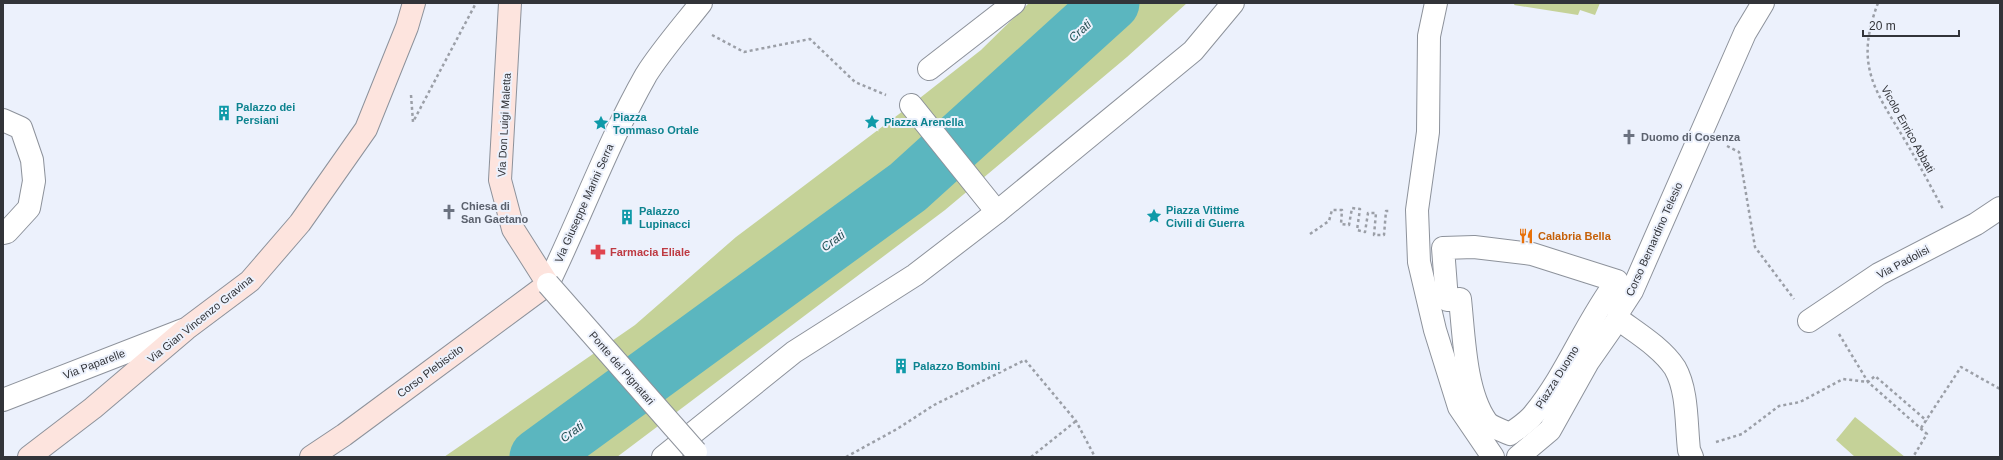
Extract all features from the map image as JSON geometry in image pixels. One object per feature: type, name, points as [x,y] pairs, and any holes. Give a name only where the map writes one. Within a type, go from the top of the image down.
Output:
[{"type":"street","name":"Via Gian Vincenzo Gravina","points":[[29,457],[92,408],[186,329],[250,281],[300,223],[366,129],[407,27],[414,3]]},
{"type":"street","name":"Via Don Luigi Maletta","points":[[510,3],[500,180],[513,229],[548,284]]},
{"type":"street","name":"Via Giuseppe Marini Serra","points":[[548,284],[574,231],[612,138],[647,74],[701,3]]},
{"type":"street","points":[[929,69],[1014,3]]},
{"type":"street","points":[[663,457],[794,352],[915,275],[997,212],[1193,51],[1233,3]]},
{"type":"street","points":[[1436,3],[1429,36],[1428,132],[1416,210],[1419,262],[1435,330],[1493,457]]},
{"type":"street","points":[[1745,33],[1748,3]]},
{"type":"street","name":"Corso Bernardino Telesio","points":[[1518,457],[1550,430],[1588,362],[1618,319],[1619,311],[1632,291],[1745,33],[1763,3]]},
{"type":"street","points":[[911,105],[997,212]]},
{"type":"street","points":[[3,120],[21,128],[32,160],[34,181],[29,208],[7,232],[3,232]]},
{"type":"street","name":"Via Padolisi","points":[[1817,316],[1879,274],[1957,234],[2000,208]]},
{"type":"street","name":"Piazza Duomo","points":[[1474,247],[1532,254],[1617,281],[1601,302],[1551,391],[1533,416],[1510,434],[1487,423],[1468,404],[1470,378],[1460,299],[1447,300],[1443,248],[1474,247]]},
{"type":"street","name":"Ponte dei Pignatari","points":[[548,284],[698,455]]},
{"type":"street","name":"Corso Plebiscito","points":[[311,457],[344,435],[548,284]]},
{"type":"street","points":[[1618,319],[1658,350],[1674,368],[1683,390],[1691,454]]},
{"type":"street","name":"Via Paparelle","points":[[3,400],[186,329]]},
{"type":"path","points":[[411,90],[413,122],[476,3]]},
{"type":"path","name":"Vicolo Enrico Abbati","points":[[1878,3],[1871,22],[1867,48],[1871,76],[1882,103],[1907,143],[1957,234]]},
{"type":"path","points":[[709,33],[744,52],[810,39],[855,82],[911,105]]},
{"type":"path","points":[[1702,132],[1739,152],[1755,247],[1817,316],[1868,382],[1927,434],[1914,457]]},
{"type":"path","points":[[1310,234],[1329,221],[1332,210],[1342,210],[1341,224],[1349,225],[1352,208],[1360,209],[1357,230],[1365,232],[1368,213],[1376,213],[1374,235],[1384,235],[1386,211]]},
{"type":"path","points":[[846,457],[897,429],[934,405],[1025,360],[1076,421],[1095,457]]},
{"type":"path","points":[[1921,428],[1961,367],[2000,389]]},
{"type":"path","points":[[1691,454],[1742,434],[1779,406],[1800,402],[1843,379],[1868,382],[1875,376],[1927,421]]},
{"type":"path","points":[[1031,457],[1040,448],[1076,421]]},
{"type":"green space","points":[[1029,3],[1187,3],[1127,57],[945,210],[617,457],[444,457],[635,325],[736,237],[911,105],[981,50]]},
{"type":"green space","points":[[1515,3],[1600,3],[1595,15],[1580,10],[1578,15],[1514,5]]},
{"type":"green space","points":[[1855,417],[1905,457],[1855,457],[1836,440]]},
{"type":"waterway","name":"Crati","points":[[538,457],[908,187],[1111,3]]},
{"type":"place","name":"Palazzo dei Persiani","points":[[224,113]]},
{"type":"place","name":"Piazza Arenella","points":[[872,122]]},
{"type":"place","name":"Piazza Tommaso Ortale","points":[[601,123]]},
{"type":"place","name":"Duomo di Cosenza","points":[[1629,137]]},
{"type":"place","name":"Chiesa di San Gaetano","points":[[449,212]]},
{"type":"place","name":"Piazza Vittime Civili di Guerra","points":[[1154,216]]},
{"type":"place","name":"Palazzo Lupinacci","points":[[627,217]]},
{"type":"place","name":"Calabria Bella","points":[[1526,236]]},
{"type":"place","name":"Farmacia Eliale","points":[[598,252]]},
{"type":"place","name":"Palazzo Bombini","points":[[901,366]]}]
